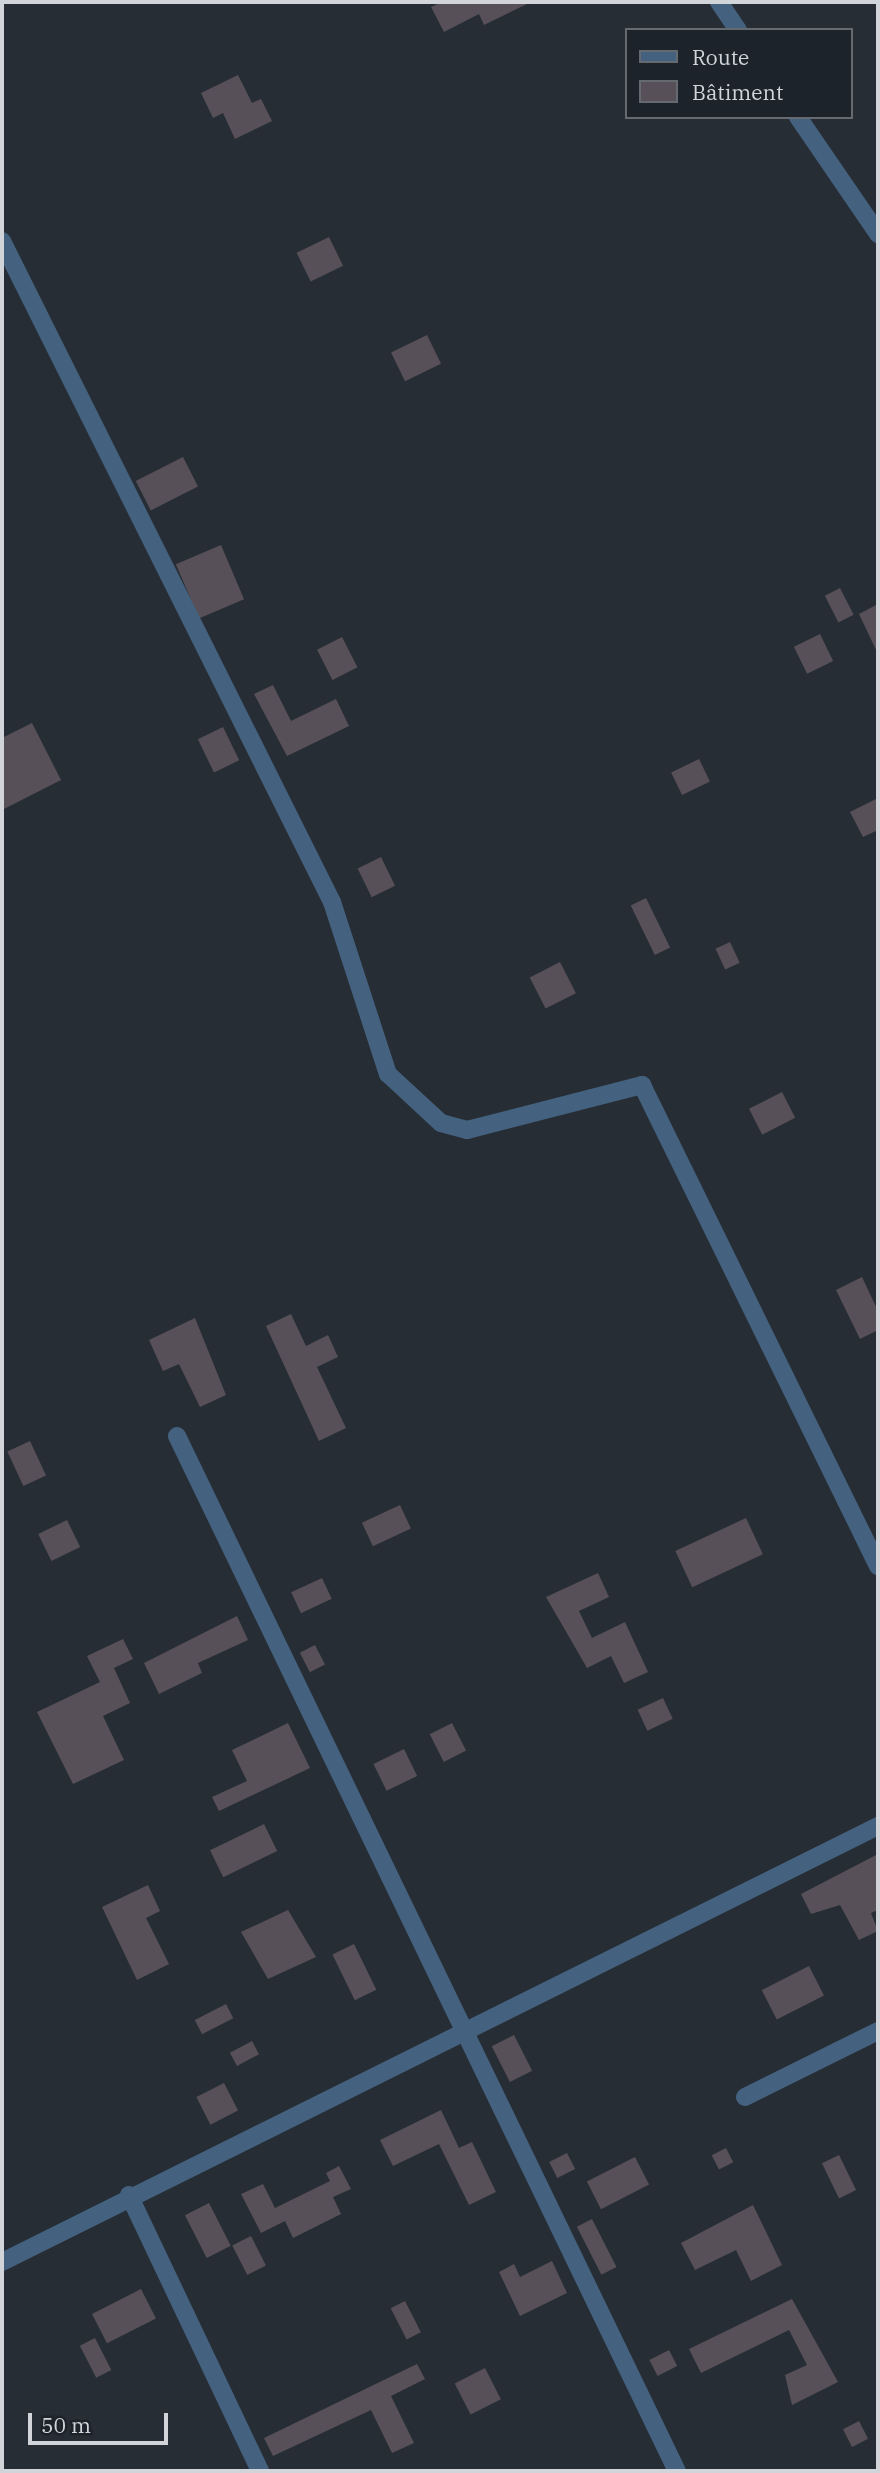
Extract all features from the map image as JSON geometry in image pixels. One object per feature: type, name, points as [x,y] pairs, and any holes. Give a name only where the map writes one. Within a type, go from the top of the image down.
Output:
[{"type":"street","points":[[719,2],[737,28]]},
{"type":"street","points":[[799,119],[878,234]]},
{"type":"street","points":[[2,241],[332,902],[388,1074],[441,1123],[467,1130],[642,1085],[878,1566]]},
{"type":"street","points":[[177,1436],[461,2032],[677,2471]]},
{"type":"street","points":[[2,2262],[128,2195],[878,1826]]},
{"type":"street","points":[[745,2097],[878,2031]]},
{"type":"street","points":[[128,2195],[260,2471]]},
{"type":"building","points":[[442,2],[531,2],[484,25],[479,14],[444,32],[431,7]]},
{"type":"building","points":[[238,75],[252,103],[261,99],[272,121],[235,139],[223,113],[213,118],[201,93]]},
{"type":"building","points":[[329,237],[343,266],[311,282],[297,253]]},
{"type":"building","points":[[427,335],[441,364],[405,381],[391,353]]},
{"type":"building","points":[[183,457],[198,486],[151,510],[136,481]]},
{"type":"building","points":[[221,545],[244,599],[199,618],[176,564]]},
{"type":"building","points":[[840,588],[854,615],[838,622],[825,596]]},
{"type":"building","points":[[878,604],[878,654],[859,614]]},
{"type":"building","points":[[820,634],[833,661],[807,674],[794,647]]},
{"type":"building","points":[[342,637],[357,667],[332,680],[317,650]]},
{"type":"building","points":[[273,685],[291,721],[336,699],[349,726],[287,756],[254,694]]},
{"type":"building","points":[[32,723],[61,780],[2,810],[2,738]]},
{"type":"building","points":[[223,727],[239,760],[214,773],[198,739]]},
{"type":"building","points":[[699,759],[710,781],[682,795],[671,773]]},
{"type":"building","points":[[878,798],[878,830],[863,837],[850,812]]},
{"type":"building","points":[[381,857],[395,886],[372,897],[358,868]]},
{"type":"building","points":[[646,898],[670,947],[655,955],[631,905]]},
{"type":"building","points":[[730,942],[740,963],[725,970],[715,949]]},
{"type":"building","points":[[560,962],[576,993],[546,1009],[530,977]]},
{"type":"building","points":[[782,1092],[795,1118],[762,1135],[749,1109]]},
{"type":"building","points":[[862,1277],[878,1311],[878,1330],[860,1339],[836,1290]]},
{"type":"building","points":[[291,1314],[306,1346],[328,1335],[338,1357],[317,1367],[346,1428],[319,1441],[266,1326]]},
{"type":"building","points":[[195,1318],[226,1395],[200,1407],[179,1364],[163,1371],[149,1340]]},
{"type":"building","points":[[30,1441],[46,1475],[23,1486],[7,1452]]},
{"type":"building","points":[[400,1505],[411,1529],[373,1546],[362,1523]]},
{"type":"building","points":[[746,1518],[763,1554],[692,1587],[675,1551]]},
{"type":"building","points":[[67,1520],[80,1547],[51,1561],[38,1534]]},
{"type":"building","points":[[598,1573],[609,1597],[579,1611],[592,1638],[625,1622],[648,1672],[624,1683],[611,1656],[587,1668],[546,1597]]},
{"type":"building","points":[[322,1578],[332,1599],[301,1613],[291,1592]]},
{"type":"building","points":[[237,1616],[248,1640],[198,1663],[202,1673],[159,1694],[144,1663]]},
{"type":"building","points":[[123,1639],[133,1659],[114,1668],[130,1703],[103,1716],[124,1760],[73,1784],[37,1712],[100,1682],[87,1656]]},
{"type":"building","points":[[315,1645],[325,1665],[310,1672],[300,1653]]},
{"type":"building","points":[[663,1698],[673,1719],[647,1731],[638,1710]]},
{"type":"building","points":[[288,1723],[310,1768],[219,1811],[212,1797],[247,1781],[232,1750]]},
{"type":"building","points":[[452,1723],[466,1751],[444,1762],[430,1734]]},
{"type":"building","points":[[404,1749],[417,1776],[387,1791],[373,1764]]},
{"type":"building","points":[[264,1824],[277,1851],[223,1877],[210,1850]]},
{"type":"building","points":[[878,1854],[878,1910],[871,1913],[878,1931],[859,1940],[840,1905],[811,1914],[801,1894]]},
{"type":"building","points":[[148,1885],[160,1911],[146,1918],[169,1964],[137,1980],[102,1907]]},
{"type":"building","points":[[288,1910],[316,1957],[268,1979],[241,1932]]},
{"type":"building","points":[[354,1944],[376,1990],[355,2000],[332,1955]]},
{"type":"building","points":[[809,1966],[824,1995],[777,2019],[762,1990]]},
{"type":"building","points":[[226,2004],[233,2018],[202,2034],[195,2020]]},
{"type":"building","points":[[514,2035],[532,2071],[510,2082],[492,2046]]},
{"type":"building","points":[[252,2041],[259,2054],[237,2066],[230,2053]]},
{"type":"building","points":[[224,2083],[238,2111],[210,2125],[196,2097]]},
{"type":"building","points":[[441,2110],[459,2148],[472,2142],[496,2192],[469,2205],[439,2144],[393,2166],[380,2140]]},
{"type":"building","points":[[726,2148],[733,2162],[719,2170],[712,2155]]},
{"type":"building","points":[[567,2153],[575,2169],[557,2178],[549,2162]]},
{"type":"building","points":[[839,2155],[856,2190],[839,2198],[822,2163]]},
{"type":"building","points":[[635,2157],[649,2185],[601,2209],[587,2182]]},
{"type":"building","points":[[339,2166],[351,2189],[333,2197],[341,2214],[293,2238],[285,2221],[261,2233],[241,2194],[263,2184],[275,2208],[330,2181],[326,2173]]},
{"type":"building","points":[[209,2203],[231,2246],[207,2258],[185,2215]]},
{"type":"building","points":[[753,2205],[782,2265],[751,2281],[736,2250],[695,2270],[681,2243]]},
{"type":"building","points":[[592,2219],[617,2267],[601,2275],[577,2227]]},
{"type":"building","points":[[251,2236],[266,2265],[247,2275],[232,2246]]},
{"type":"building","points":[[552,2261],[567,2293],[520,2316],[499,2272],[514,2264],[520,2277]]},
{"type":"building","points":[[141,2289],[156,2318],[107,2343],[92,2314]]},
{"type":"building","points":[[792,2299],[838,2382],[792,2405],[785,2375],[807,2365],[789,2330],[701,2373],[689,2349]]},
{"type":"building","points":[[405,2301],[421,2332],[407,2339],[391,2308]]},
{"type":"building","points":[[95,2338],[111,2370],[96,2378],[80,2346]]},
{"type":"building","points":[[669,2350],[677,2366],[658,2376],[649,2360]]},
{"type":"building","points":[[417,2364],[425,2379],[391,2396],[414,2443],[392,2453],[371,2410],[273,2456],[264,2438]]},
{"type":"building","points":[[485,2368],[501,2399],[471,2415],[455,2383]]},
{"type":"building","points":[[859,2421],[868,2439],[852,2447],[843,2429]]}]
